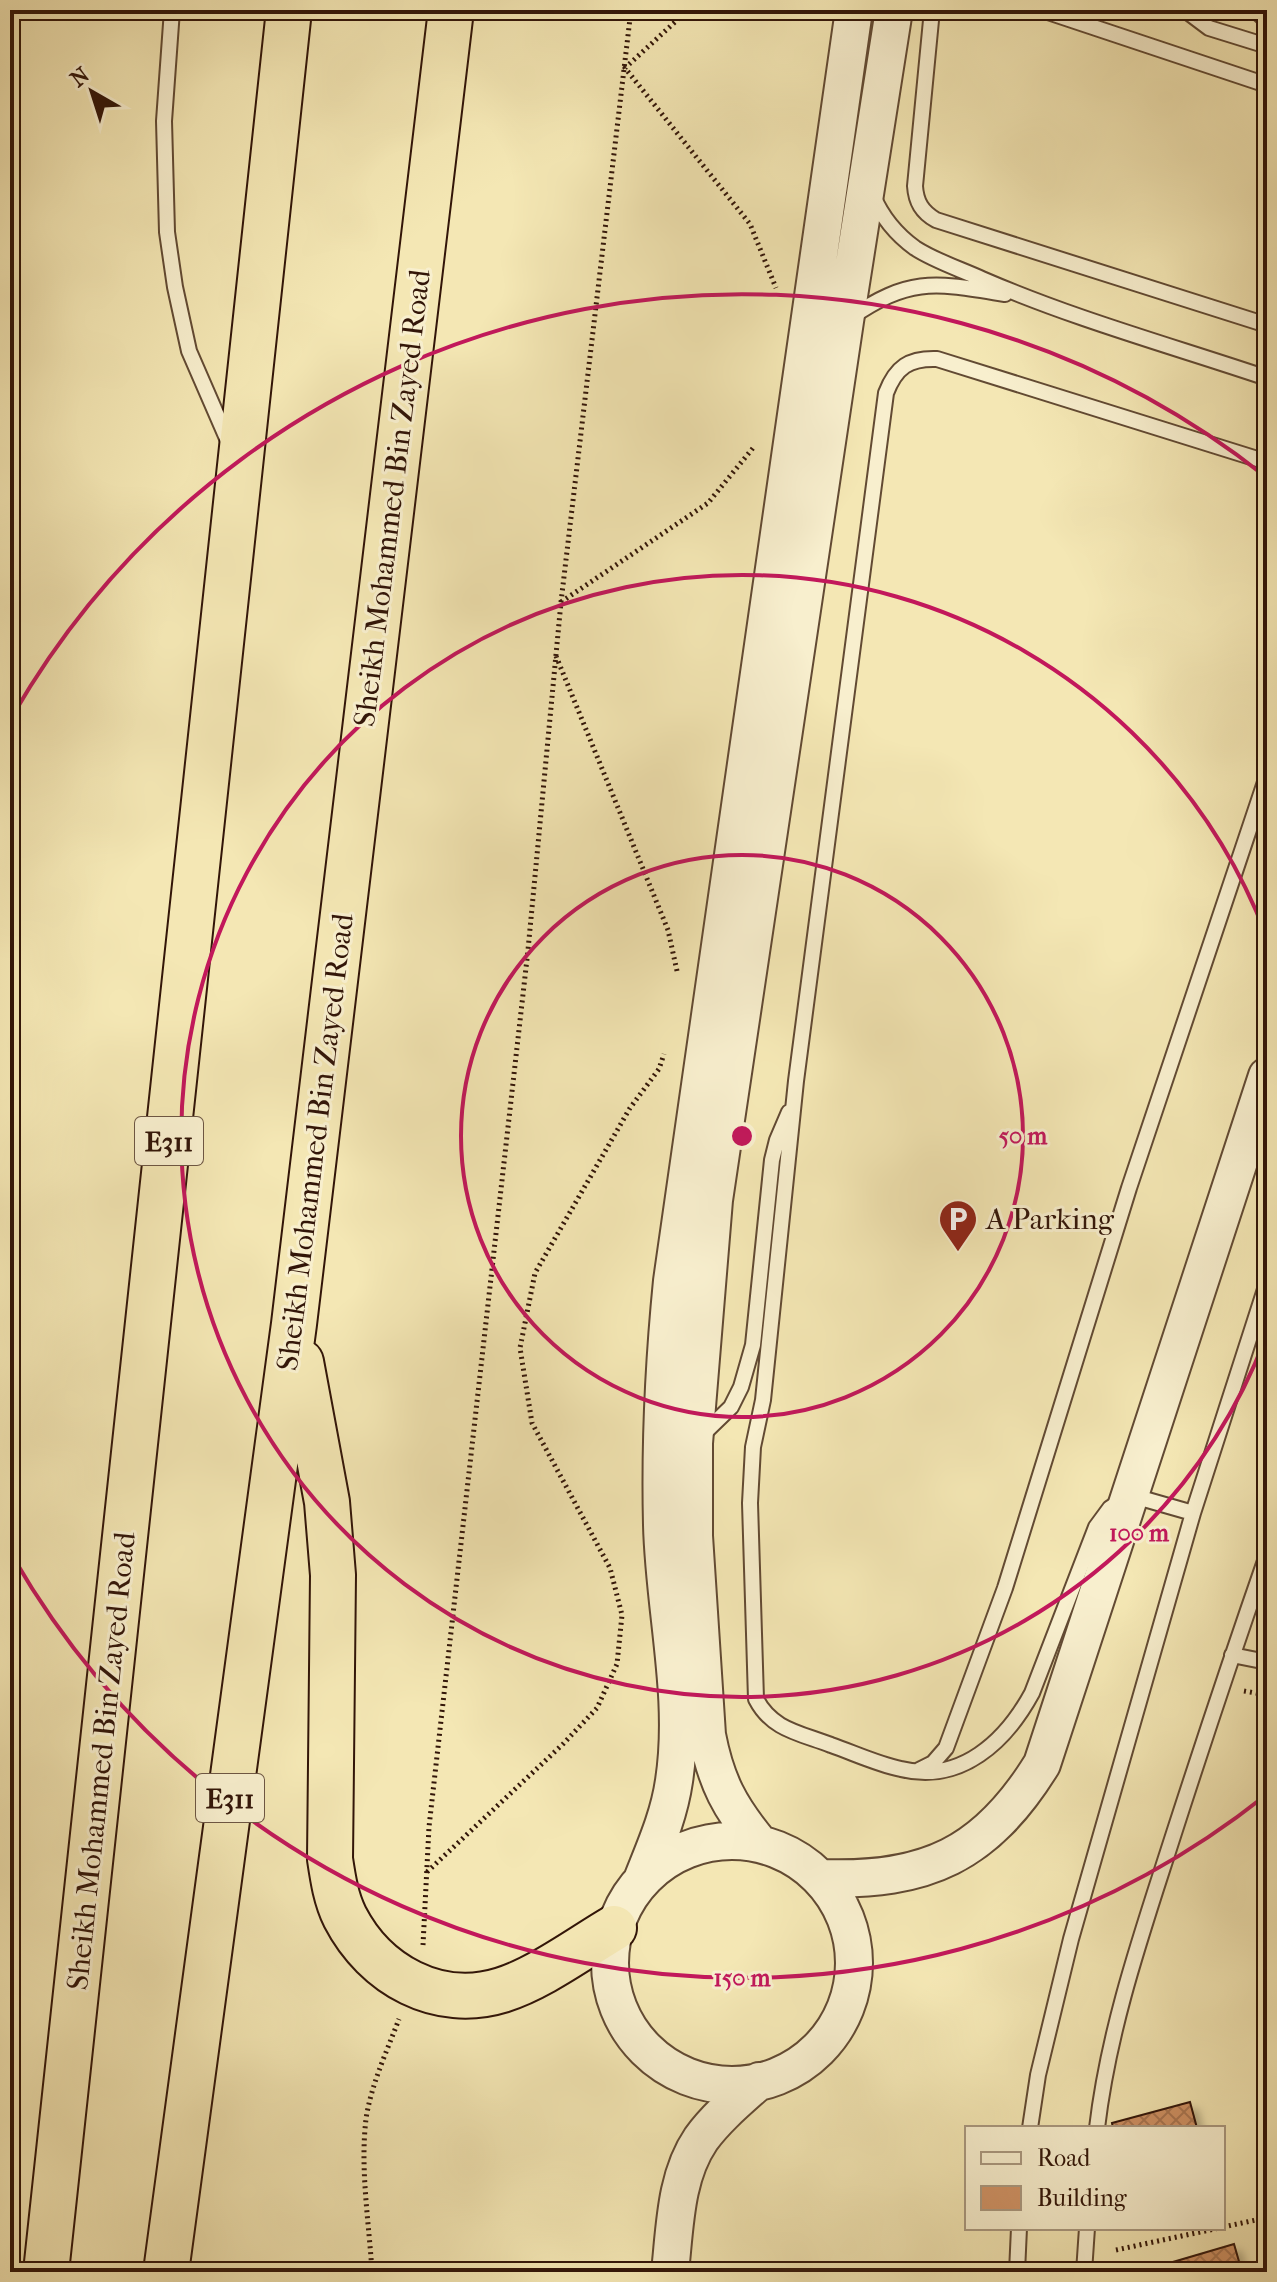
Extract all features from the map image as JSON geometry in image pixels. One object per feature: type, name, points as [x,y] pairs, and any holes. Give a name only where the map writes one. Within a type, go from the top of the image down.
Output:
[{"type":"highway","name":"Sheikh Mohammed Bin Zayed Road","points":[[46,2272],[289,10]]},
{"type":"highway","name":"Sheikh Mohammed Bin Zayed Road","points":[[166,2272],[294,1324],[451,10]]},
{"type":"highway","points":[[294,1324],[331,1538],[334,1611],[330,1859],[334,1885],[344,1915],[356,1936],[393,1974],[435,1993],[457,1996],[480,1995],[522,1982],[614,1928]]},
{"type":"street","points":[[642,1880],[667,1815],[678,1747],[662,1527],[665,1352],[672,1281],[854,10]]},
{"type":"street","points":[[760,1844],[724,1795],[713,1766],[707,1735],[694,1536],[694,1443],[714,1200],[894,10]]},
{"type":"street","points":[[821,1878],[867,1879],[897,1875],[956,1853],[1006,1815],[1042,1764],[1267,1076]]},
{"type":"street","points":[[728,1841],[760,1844],[783,1851],[821,1878],[840,1904],[852,1934],[855,1966],[849,1998],[836,2027],[815,2052],[789,2070],[759,2081],[727,2084],[696,2079],[667,2066],[642,2046],[624,2020],[613,1991],[609,1959],[614,1928],[625,1902],[642,1880],[668,1860],[697,1847],[728,1841]]},
{"type":"street","points":[[670,2272],[679,2195],[686,2167],[701,2139],[759,2081]]},
{"type":"lane","points":[[172,10],[164,121],[167,232],[175,287],[189,351],[240,467]]},
{"type":"lane","points":[[932,10],[915,186],[916,197],[927,215],[1267,325]]},
{"type":"lane","points":[[1042,10],[1267,85]]},
{"type":"lane","points":[[1185,10],[1209,28],[1267,46]]},
{"type":"lane","points":[[1255,10],[1267,21]]},
{"type":"lane","points":[[867,180],[885,220],[917,249],[1025,297],[1267,378]]},
{"type":"lane","points":[[845,321],[887,295],[921,286],[940,284],[1025,297]]},
{"type":"lane","points":[[1193,1513],[1130,1495],[1110,1508],[1096,1527],[1032,1693],[999,1741],[963,1764],[947,1770],[901,1770],[773,1722],[756,1699],[753,1447],[763,1400],[794,1103],[886,393],[892,377],[903,364],[920,358],[937,359],[1267,462]]},
{"type":"lane","points":[[915,1771],[933,1763],[946,1748],[1005,1588],[1129,1188],[1267,776]]},
{"type":"lane","points":[[694,1443],[731,1407],[748,1366],[753,1345],[772,1160],[777,1140],[794,1103]]},
{"type":"lane","points":[[1030,2126],[1038,2075],[1071,1939],[1193,1513],[1267,1283]]},
{"type":"lane","points":[[1097,2126],[1124,1988],[1267,1555]]},
{"type":"lane","points":[[1232,1655],[1267,1662]]},
{"type":"lane","points":[[1017,2272],[1019,2230]]},
{"type":"lane","points":[[1084,2272],[1087,2230]]},
{"type":"path","points":[[372,2272],[364,2158],[366,2118],[370,2099],[412,1985],[425,1934],[434,1780],[528,950],[555,655],[631,10]]},
{"type":"path","points":[[625,68],[688,10]]},
{"type":"path","points":[[625,68],[750,224],[779,295]]},
{"type":"path","points":[[561,602],[708,503],[757,444]]},
{"type":"path","points":[[555,655],[668,930],[679,977]]},
{"type":"path","points":[[427,1872],[597,1708],[617,1664],[622,1615],[610,1568],[532,1423],[520,1348],[535,1273],[630,1108],[659,1069],[670,1040]]},
{"type":"path","points":[[1225,2227],[1256,2220]]},
{"type":"path","points":[[1116,2250],[1211,2230]]},
{"type":"building","points":[[1190,2102],[1196,2126],[1113,2126],[1112,2123]]},
{"type":"building","points":[[1234,2244],[1242,2272],[1158,2272],[1156,2267]]},
{"type":"place","name":"A Parking","points":[[958,1253]]}]
